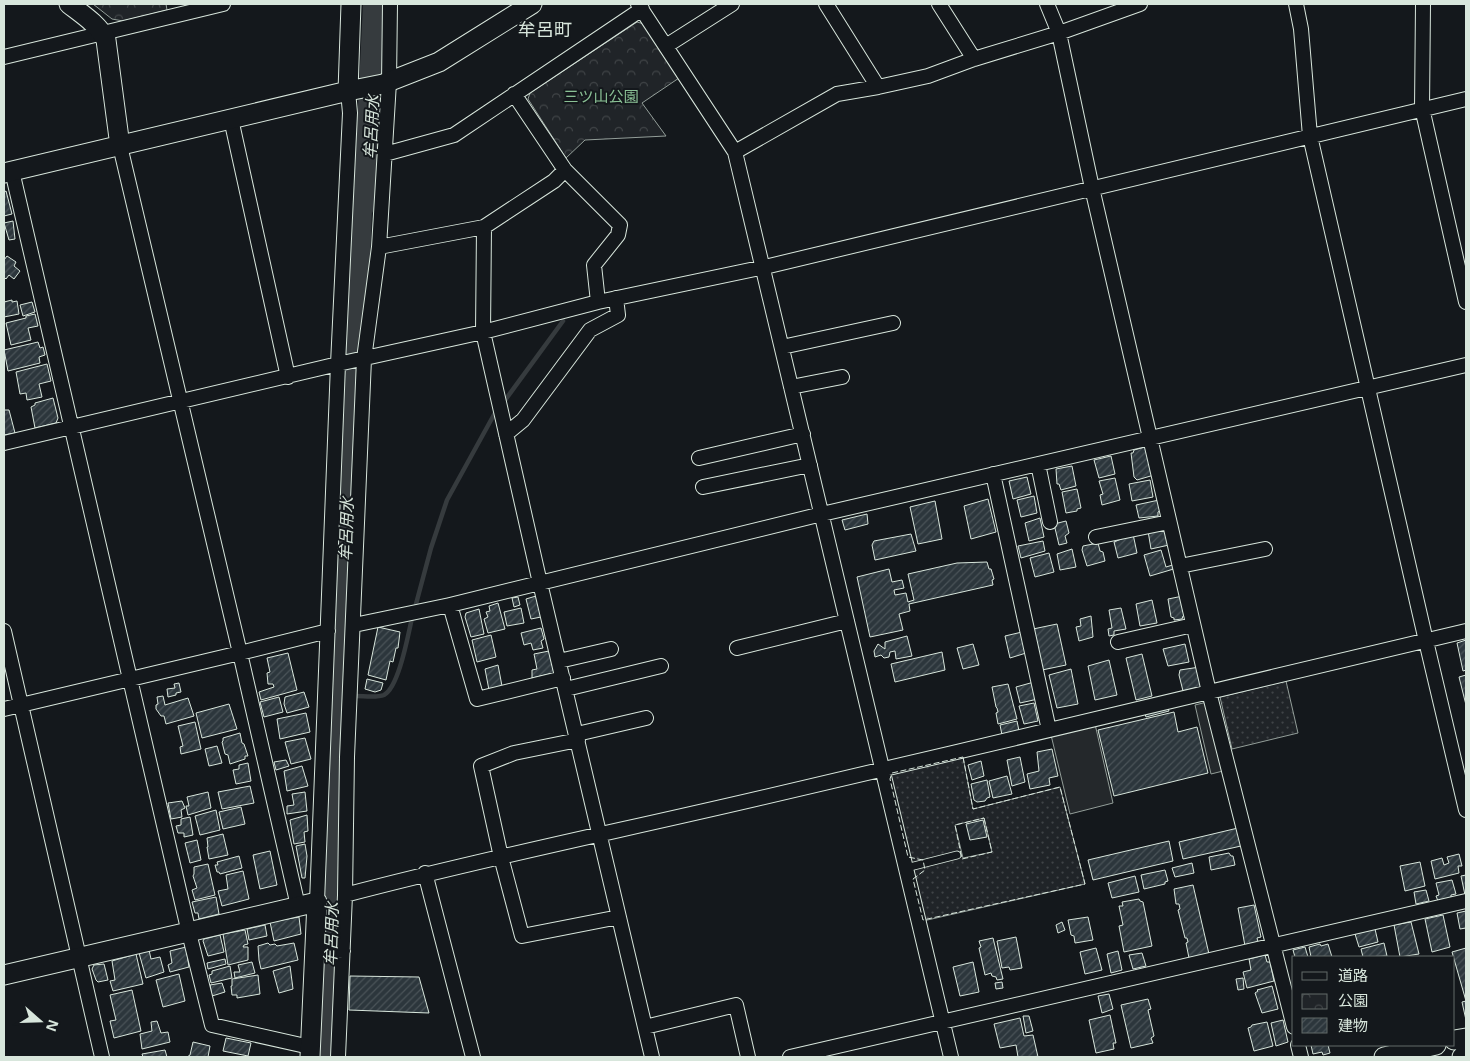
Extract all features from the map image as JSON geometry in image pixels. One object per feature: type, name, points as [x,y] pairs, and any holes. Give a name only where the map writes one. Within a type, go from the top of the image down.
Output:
[{"type":"street","points":[[69,4],[93,23],[106,40],[120,146],[298,906]]},
{"type":"street","points":[[4,57],[223,4]]},
{"type":"street","points":[[351,4],[354,90],[350,113],[341,364],[328,631],[345,894],[329,950],[310,1052],[212,1025],[72,428],[8,172],[354,90],[386,83],[440,62],[532,4]]},
{"type":"street","points":[[338,1057],[329,950],[317,902],[354,625],[362,360],[379,247],[385,154],[390,4]]},
{"type":"street","points":[[666,46],[732,4]]},
{"type":"street","points":[[826,4],[878,87]]},
{"type":"street","points":[[939,4],[974,58]]},
{"type":"street","points":[[1047,4],[1059,33],[1092,188],[1193,625],[1292,1019]]},
{"type":"street","points":[[735,152],[837,94],[928,76],[974,58],[1059,33],[1140,4]]},
{"type":"street","points":[[1296,4],[1301,30],[1310,136],[1466,810]]},
{"type":"street","points":[[1423,4],[1422,108],[1466,302]]},
{"type":"street","points":[[385,154],[454,135],[640,7],[735,152],[951,1057]]},
{"type":"street","points":[[514,94],[565,170],[620,224],[618,235],[594,266],[598,302]]},
{"type":"street","points":[[4,443],[483,332],[598,302],[763,267],[1466,99]]},
{"type":"street","points":[[231,119],[288,377]]},
{"type":"street","points":[[379,247],[484,227],[554,181],[565,170]]},
{"type":"street","points":[[484,227],[483,332],[652,1057]]},
{"type":"street","points":[[506,434],[523,420],[590,330],[618,315],[616,298]]},
{"type":"street","points":[[782,347],[893,322]]},
{"type":"street","points":[[354,625],[450,605],[822,514],[1466,365]]},
{"type":"street","points":[[791,387],[842,377]]},
{"type":"street","points":[[698,458],[803,434]]},
{"type":"street","points":[[1038,464],[1050,522]]},
{"type":"street","points":[[704,487],[810,465]]},
{"type":"street","points":[[993,474],[1049,730]]},
{"type":"street","points":[[1096,537],[1170,522]]},
{"type":"street","points":[[1180,566],[1266,549]]},
{"type":"street","points":[[450,605],[477,700],[662,666]]},
{"type":"street","points":[[737,648],[848,621]]},
{"type":"street","points":[[1118,642],[1193,625]]},
{"type":"street","points":[[4,631],[102,1057]]},
{"type":"street","points":[[4,709],[130,678],[240,654],[328,631]]},
{"type":"street","points":[[345,894],[425,873],[883,770],[1466,631]]},
{"type":"street","points":[[559,661],[611,649]]},
{"type":"street","points":[[619,916],[522,936],[501,856],[481,766],[514,753],[646,718]]},
{"type":"street","points":[[425,873],[473,1057]]},
{"type":"street","points":[[790,1057],[1466,901]]},
{"type":"street","points":[[4,975],[317,902]]},
{"type":"street","points":[[644,1026],[736,1005],[748,1057]]},
{"type":"street","points":[[1384,1057],[1432,1046]]},
{"type":"street","points":[[1462,1057],[1466,1056]]},
{"type":"lane","points":[[906,868],[956,855]]},
{"type":"green space","points":[[93,4],[166,4],[167,10],[123,21],[112,19]]},
{"type":"green space","name":"三ツ山公園","points":[[637,22],[644,24],[679,78],[642,103],[666,136],[585,140],[566,158],[528,99],[530,93]]},
{"type":"green space","points":[[1286,681],[1298,733],[1232,749],[1220,697]]},
{"type":"green space","points":[[963,757],[973,809],[1060,787],[1085,884],[923,921],[889,778],[892,773]],"holes":[[[984,818],[992,852],[963,858],[955,825]]]},
{"type":"shaded area","points":[[1207,702],[1223,771],[1211,774],[1195,705]]},
{"type":"shaded area","points":[[1095,724],[1113,803],[1070,814],[1051,735]]},
{"type":"building","points":[[6,191],[12,214],[4,216],[4,192]]},
{"type":"building","points":[[13,221],[15,239],[9,240],[4,223]]},
{"type":"building","points":[[7,256],[16,262],[14,266],[20,271],[14,279],[9,275],[6,279],[4,277],[4,260]]},
{"type":"building","points":[[12,300],[12,302],[17,301],[19,314],[4,317],[4,302]]},
{"type":"building","points":[[32,302],[35,312],[23,316],[20,305]]},
{"type":"building","points":[[35,314],[38,326],[28,328],[31,340],[11,345],[6,323]]},
{"type":"building","points":[[38,342],[40,348],[43,347],[45,355],[39,357],[40,363],[8,371],[4,350]]},
{"type":"building","points":[[47,364],[51,381],[39,384],[42,397],[27,400],[26,393],[20,394],[16,372]]},
{"type":"building","points":[[53,398],[58,418],[56,423],[35,428],[31,407],[35,403]]},
{"type":"building","points":[[4,410],[9,410],[15,433],[4,435]]},
{"type":"building","points":[[1145,447],[1148,450],[1154,475],[1137,480],[1134,477],[1131,453],[1134,450]]},
{"type":"building","points":[[1111,456],[1115,474],[1099,478],[1094,460]]},
{"type":"building","points":[[1072,466],[1076,486],[1061,490],[1059,484],[1057,484],[1056,469]]},
{"type":"building","points":[[1027,477],[1031,494],[1013,499],[1009,481]]},
{"type":"building","points":[[1115,478],[1120,500],[1102,505],[1100,495],[1103,494],[1099,481]]},
{"type":"building","points":[[1150,480],[1153,497],[1132,501],[1129,484]]},
{"type":"building","points":[[1077,489],[1081,508],[1077,509],[1077,511],[1066,513],[1062,492]]},
{"type":"building","points":[[1034,496],[1037,513],[1021,517],[1017,500]]},
{"type":"building","points":[[988,499],[996,532],[971,539],[964,506]]},
{"type":"building","points":[[1159,500],[1161,510],[1158,512],[1158,516],[1139,518],[1136,505]]},
{"type":"building","points":[[935,501],[942,539],[918,544],[910,507]]},
{"type":"building","points":[[867,514],[868,524],[845,530],[842,520]]},
{"type":"building","points":[[1040,518],[1044,537],[1029,541],[1025,523]]},
{"type":"building","points":[[1066,521],[1069,533],[1065,536],[1067,543],[1059,545],[1054,524]]},
{"type":"building","points":[[1168,529],[1169,545],[1151,549],[1148,531]]},
{"type":"building","points":[[911,534],[916,551],[875,560],[872,545],[874,541]]},
{"type":"building","points":[[1133,534],[1137,553],[1118,558],[1114,542]]},
{"type":"building","points":[[1043,541],[1045,551],[1021,558],[1018,546]]},
{"type":"building","points":[[1098,543],[1105,561],[1087,566],[1082,550],[1083,546]]},
{"type":"building","points":[[1072,549],[1076,567],[1060,570],[1057,554]]},
{"type":"building","points":[[1161,550],[1166,567],[1176,564],[1177,568],[1150,576],[1144,555]]},
{"type":"building","points":[[1049,553],[1054,572],[1035,577],[1030,558]]},
{"type":"building","points":[[987,562],[994,579],[992,580],[993,585],[909,604],[910,611],[899,614],[903,630],[870,637],[857,577],[889,569],[892,582],[902,580],[904,588],[894,590],[895,595],[906,593],[908,602],[914,600],[908,574],[957,563]]},
{"type":"building","points":[[536,596],[541,617],[531,619],[526,599]]},
{"type":"building","points":[[1183,596],[1186,614],[1182,619],[1174,620],[1171,617],[1168,599]]},
{"type":"building","points":[[518,597],[520,605],[514,607],[512,598]]},
{"type":"building","points":[[1152,600],[1157,623],[1140,626],[1136,604]]},
{"type":"building","points":[[498,603],[505,629],[488,633],[484,619],[488,617],[486,612],[490,611],[489,606]]},
{"type":"building","points":[[521,608],[524,623],[507,626],[504,612]]},
{"type":"building","points":[[1121,608],[1126,629],[1114,631],[1114,635],[1109,636],[1108,629],[1112,628],[1109,610]]},
{"type":"building","points":[[479,609],[484,634],[471,637],[465,617],[466,613]]},
{"type":"building","points":[[1091,616],[1093,637],[1079,641],[1076,627],[1081,626],[1080,619]]},
{"type":"building","points":[[1057,624],[1066,665],[1042,670],[1033,629]]},
{"type":"building","points":[[378,627],[400,632],[398,648],[396,648],[393,662],[390,661],[386,680],[368,675]]},
{"type":"building","points":[[541,628],[544,639],[541,641],[543,648],[533,650],[531,643],[524,645],[521,633]]},
{"type":"building","points":[[1022,632],[1026,653],[1010,658],[1005,636]]},
{"type":"building","points":[[491,635],[496,657],[477,662],[472,640]]},
{"type":"building","points":[[907,636],[912,656],[896,659],[895,651],[890,652],[889,657],[884,658],[881,655],[875,657],[874,651],[878,644],[885,649],[885,642]]},
{"type":"building","points":[[1466,640],[1466,670],[1463,671],[1457,643]]},
{"type":"building","points":[[973,644],[979,665],[963,669],[957,648]]},
{"type":"building","points":[[1185,644],[1189,662],[1168,666],[1163,649]]},
{"type":"building","points":[[549,651],[554,673],[532,678],[532,670],[537,669],[534,654]]},
{"type":"building","points":[[942,652],[945,670],[895,682],[891,664]]},
{"type":"building","points":[[288,653],[297,690],[261,700],[259,692],[274,687],[273,684],[268,684],[267,673],[270,672],[267,658]]},
{"type":"building","points":[[1142,654],[1152,696],[1136,700],[1126,658]]},
{"type":"building","points":[[1109,660],[1117,695],[1095,700],[1088,666]]},
{"type":"building","points":[[498,665],[502,686],[489,690],[485,669]]},
{"type":"building","points":[[1200,667],[1204,686],[1183,691],[1179,675],[1180,670]]},
{"type":"building","points":[[1071,669],[1078,704],[1057,708],[1049,675]]},
{"type":"building","points":[[1466,675],[1466,705],[1459,677]]},
{"type":"building","points":[[367,679],[383,683],[381,690],[375,692],[365,689]]},
{"type":"building","points":[[1034,682],[1038,699],[1020,703],[1016,687]]},
{"type":"building","points":[[179,683],[181,692],[168,697],[167,689],[175,688],[174,684]]},
{"type":"building","points":[[1008,684],[1017,719],[998,724],[996,713],[998,712],[992,687]]},
{"type":"building","points":[[304,692],[309,707],[287,713],[284,704],[285,697]]},
{"type":"building","points":[[163,696],[165,705],[188,698],[194,716],[166,724],[164,716],[161,716],[156,709],[158,704],[157,697]]},
{"type":"building","points":[[279,697],[283,712],[264,717],[260,702]]},
{"type":"building","points":[[1034,703],[1038,721],[1024,724],[1019,706]]},
{"type":"building","points":[[229,704],[237,729],[202,738],[196,713]]},
{"type":"building","points":[[1168,708],[1169,711],[1146,717],[1145,714]]},
{"type":"building","points":[[1174,712],[1178,732],[1197,727],[1208,773],[1114,796],[1098,730]]},
{"type":"building","points":[[306,713],[310,732],[280,739],[277,719]]},
{"type":"building","points":[[1017,721],[1019,731],[1002,735],[1000,725]]},
{"type":"building","points":[[195,722],[201,749],[181,754],[180,747],[183,746],[178,726]]},
{"type":"building","points":[[240,733],[248,756],[245,756],[245,759],[230,764],[228,755],[225,754],[223,738]]},
{"type":"building","points":[[305,738],[311,759],[291,764],[285,742]]},
{"type":"building","points":[[217,746],[222,763],[209,766],[205,749]]},
{"type":"building","points":[[1052,749],[1058,776],[1049,778],[1050,785],[1030,789],[1027,774],[1039,771],[1037,752]]},
{"type":"building","points":[[1020,757],[1025,782],[1012,786],[1007,760]]},
{"type":"building","points":[[286,760],[289,766],[276,770],[274,762]]},
{"type":"building","points":[[981,761],[984,776],[972,780],[968,765]]},
{"type":"building","points":[[248,763],[251,781],[236,784],[233,770],[239,769],[239,765]]},
{"type":"building","points":[[302,766],[308,786],[287,791],[284,771]]},
{"type":"building","points":[[1007,776],[1012,794],[993,798],[989,781]]},
{"type":"building","points":[[987,780],[990,797],[985,801],[977,802],[974,800],[971,784]]},
{"type":"building","points":[[250,786],[254,803],[222,809],[218,792]]},
{"type":"building","points":[[208,792],[211,808],[188,815],[187,797]]},
{"type":"building","points":[[305,792],[307,811],[287,814],[287,806],[294,805],[292,794]]},
{"type":"building","points":[[182,801],[185,808],[181,810],[182,817],[171,819],[168,803]]},
{"type":"building","points":[[241,807],[245,824],[223,829],[219,812]]},
{"type":"building","points":[[216,810],[220,830],[200,835],[195,816]]},
{"type":"building","points":[[307,815],[308,831],[304,832],[305,842],[294,844],[290,820]]},
{"type":"building","points":[[190,817],[193,835],[184,837],[184,833],[178,833],[176,826],[181,825],[181,819]]},
{"type":"building","points":[[983,820],[987,837],[970,840],[966,824]]},
{"type":"building","points":[[1238,828],[1241,846],[1183,859],[1179,842]]},
{"type":"building","points":[[223,834],[228,855],[209,859],[207,838]]},
{"type":"building","points":[[197,840],[201,860],[190,863],[185,843]]},
{"type":"building","points":[[1169,841],[1173,861],[1093,880],[1088,860]]},
{"type":"building","points":[[305,844],[307,856],[305,878],[302,878],[296,846]]},
{"type":"building","points":[[270,851],[277,885],[260,889],[253,855]]},
{"type":"building","points":[[1229,853],[1233,856],[1235,865],[1211,870],[1209,857]]},
{"type":"building","points":[[1459,854],[1462,866],[1458,866],[1459,873],[1435,879],[1431,861],[1442,858],[1444,865],[1449,863],[1447,857]]},
{"type":"building","points":[[239,856],[242,868],[220,874],[217,872],[215,865],[218,865],[217,862]]},
{"type":"building","points":[[1420,862],[1425,886],[1405,891],[1400,866]]},
{"type":"building","points":[[1192,863],[1194,873],[1175,877],[1172,868]]},
{"type":"building","points":[[208,864],[215,895],[195,900],[192,890],[197,888],[193,876],[194,867]]},
{"type":"building","points":[[1165,870],[1168,881],[1165,884],[1144,889],[1141,875]]},
{"type":"building","points":[[243,871],[249,899],[222,906],[218,891],[228,889],[226,875]]},
{"type":"building","points":[[1466,875],[1466,895],[1465,895],[1461,876]]},
{"type":"building","points":[[1135,876],[1139,892],[1112,898],[1108,883]]},
{"type":"building","points":[[1452,880],[1456,894],[1451,895],[1451,898],[1438,901],[1436,896],[1439,895],[1436,883]]},
{"type":"building","points":[[1193,885],[1209,954],[1189,958],[1186,943],[1188,942],[1187,938],[1185,938],[1178,910],[1180,909],[1179,904],[1176,904],[1174,889]]},
{"type":"building","points":[[1426,890],[1429,901],[1416,904],[1414,892]]},
{"type":"building","points":[[216,897],[219,914],[199,919],[192,902]]},
{"type":"building","points":[[1139,899],[1143,902],[1152,946],[1124,952],[1119,926],[1123,925],[1119,906],[1123,906],[1122,902]]},
{"type":"building","points":[[1254,905],[1261,937],[1257,938],[1258,942],[1245,946],[1238,908]]},
{"type":"building","points":[[1466,911],[1466,928],[1460,929],[1457,913]]},
{"type":"building","points":[[1443,915],[1450,947],[1432,952],[1425,919]]},
{"type":"building","points":[[299,917],[301,934],[274,941],[270,922]]},
{"type":"building","points":[[1088,917],[1093,940],[1075,943],[1068,920]]},
{"type":"building","points":[[1062,922],[1065,930],[1058,933],[1056,925]]},
{"type":"building","points":[[1411,922],[1419,954],[1400,956],[1394,925]]},
{"type":"building","points":[[265,925],[267,936],[249,940],[247,929]]},
{"type":"building","points":[[1375,929],[1378,942],[1359,947],[1355,934]]},
{"type":"building","points":[[245,930],[248,944],[243,947],[248,947],[248,960],[228,965],[223,934]]},
{"type":"building","points":[[220,935],[224,952],[208,956],[204,939]]},
{"type":"building","points":[[1016,937],[1022,968],[1010,970],[1009,967],[1002,968],[997,941]]},
{"type":"building","points":[[993,938],[1003,979],[997,980],[991,973],[985,975],[979,941]]},
{"type":"building","points":[[268,943],[277,946],[294,943],[298,960],[261,969],[258,946]]},
{"type":"building","points":[[1384,943],[1387,956],[1363,956],[1361,949]]},
{"type":"building","points":[[1328,944],[1332,956],[1311,956],[1309,947]]},
{"type":"building","points":[[186,947],[189,967],[170,972],[168,965],[172,963],[170,951]]},
{"type":"building","points":[[1305,947],[1308,956],[1295,956],[1293,950]]},
{"type":"building","points":[[1096,948],[1102,970],[1085,974],[1080,952]]},
{"type":"building","points":[[1466,948],[1466,1001],[1455,962],[1455,956],[1452,952]]},
{"type":"building","points":[[149,950],[151,959],[160,957],[164,972],[146,978],[139,953]]},
{"type":"building","points":[[1118,951],[1122,970],[1111,973],[1107,954]]},
{"type":"building","points":[[1142,953],[1146,966],[1133,969],[1129,955]]},
{"type":"building","points":[[136,954],[143,984],[113,991],[110,981],[115,980],[112,961]]},
{"type":"building","points":[[1265,955],[1267,962],[1270,962],[1274,981],[1247,988],[1243,972],[1251,970],[1249,959]]},
{"type":"building","points":[[225,959],[226,964],[208,969],[207,963]]},
{"type":"building","points":[[252,962],[255,973],[235,978],[234,972],[240,972],[238,965]]},
{"type":"building","points":[[973,962],[979,992],[960,996],[953,967]]},
{"type":"building","points":[[104,964],[108,980],[98,982],[92,969],[94,965]]},
{"type":"building","points":[[230,966],[232,978],[211,983],[209,975],[212,974],[212,971]]},
{"type":"building","points":[[290,966],[293,989],[279,993],[273,971]]},
{"type":"building","points":[[179,974],[185,1001],[163,1007],[156,980]]},
{"type":"building","points":[[258,975],[260,994],[237,998],[237,995],[232,995],[232,979]]},
{"type":"building","points":[[350,976],[419,977],[429,1013],[349,1010]]},
{"type":"building","points":[[1243,978],[1244,989],[1238,990],[1236,979]]},
{"type":"building","points":[[1002,982],[1003,988],[996,989],[995,983]]},
{"type":"building","points":[[222,983],[225,992],[212,996],[210,985]]},
{"type":"building","points":[[1272,986],[1278,1009],[1262,1013],[1255,993],[1257,990]]},
{"type":"building","points":[[132,990],[141,1031],[114,1038],[110,1021],[116,1020],[110,995]]},
{"type":"building","points":[[1109,994],[1113,1009],[1102,1013],[1098,996]]},
{"type":"building","points":[[1148,999],[1151,1009],[1148,1010],[1154,1036],[1151,1038],[1153,1043],[1131,1048],[1121,1005]]},
{"type":"building","points":[[1466,1001],[1466,1020],[1462,1002]]},
{"type":"building","points":[[1110,1015],[1116,1043],[1113,1043],[1114,1049],[1096,1053],[1089,1020]]},
{"type":"building","points":[[1023,1016],[1029,1016],[1033,1031],[1026,1033]]},
{"type":"building","points":[[1020,1018],[1024,1036],[1033,1035],[1038,1057],[1018,1057],[1016,1045],[1000,1048],[994,1024]]},
{"type":"building","points":[[1283,1020],[1288,1042],[1276,1046],[1271,1023]]},
{"type":"building","points":[[157,1021],[161,1033],[168,1032],[170,1042],[142,1049],[140,1034],[152,1031],[151,1022]]},
{"type":"building","points":[[1267,1022],[1273,1046],[1254,1051],[1248,1028],[1252,1025]]},
{"type":"building","points":[[226,1038],[251,1043],[248,1056],[223,1051]]},
{"type":"building","points":[[193,1042],[210,1046],[208,1057],[187,1057],[190,1055]]},
{"type":"building","points":[[1311,1046],[1328,1046],[1330,1053],[1323,1055],[1322,1052],[1313,1054]]},
{"type":"building","points":[[165,1050],[167,1057],[143,1057],[142,1054]]},
{"type":"waterway","name":"牟呂用水","points":[[327,1057],[358,210],[368,189],[377,4]]},
{"type":"waterway","points":[[503,403],[563,321]]},
{"type":"waterway","points":[[416,604],[431,548],[447,500],[496,411]]},
{"type":"waterway","points":[[356,696],[381,696],[389,690],[402,660],[412,618]]},
{"type":"fence","points":[[963,757],[973,809],[1060,787],[1085,884],[923,920],[913,879],[925,870],[923,860],[908,857],[890,779],[892,773],[963,757]]},
{"type":"fence","points":[[984,818],[992,852],[962,859],[955,825],[984,818]]},
{"type":"district","name":"牟呂町","points":[[545,30]]}]
